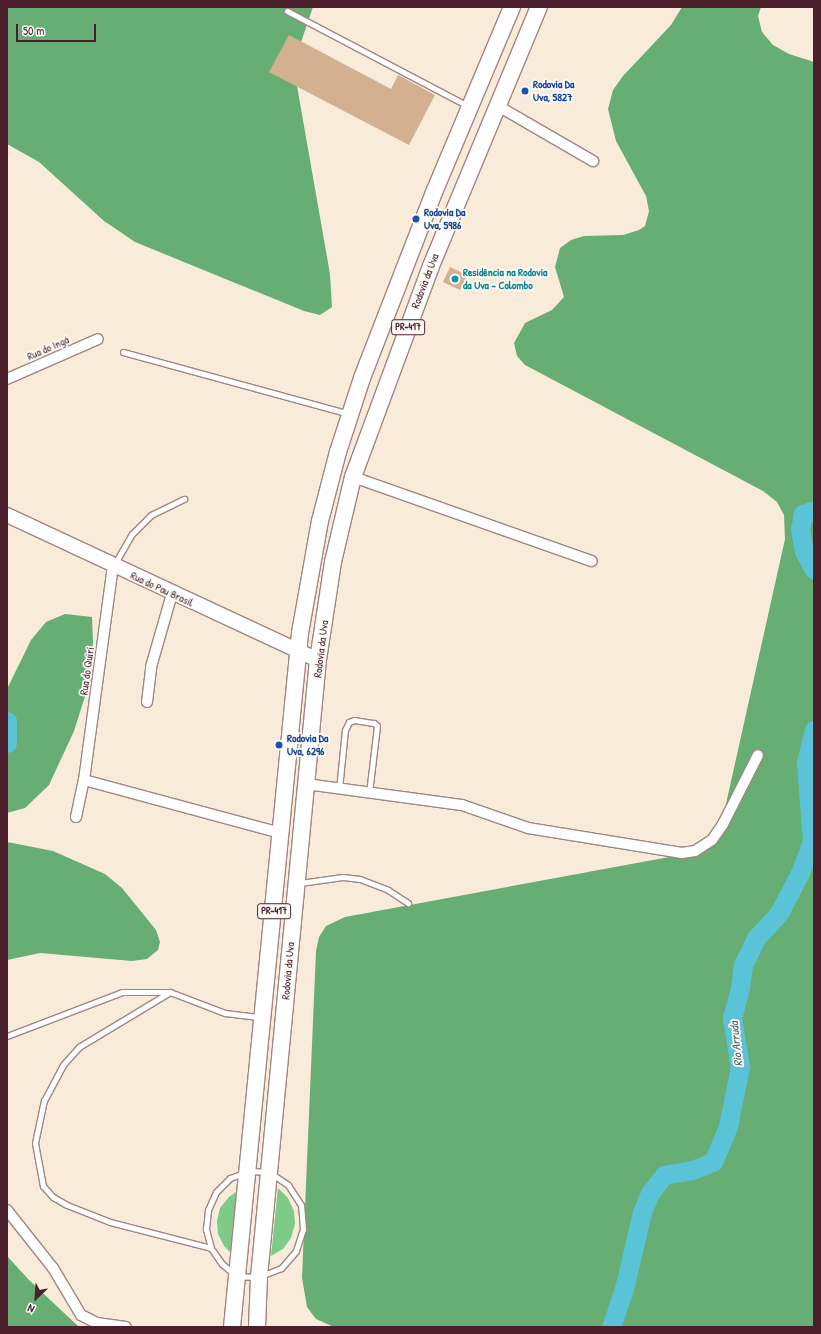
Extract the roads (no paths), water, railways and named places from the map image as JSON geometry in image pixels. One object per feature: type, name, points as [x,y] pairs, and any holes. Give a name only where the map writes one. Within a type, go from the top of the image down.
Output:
[{"type":"main road","name":"Rodovia da Uva","points":[[232,1327],[299,652],[307,587],[320,521],[350,414],[435,190],[512,7]]},
{"type":"main road","name":"Rodovia da Uva","points":[[256,1327],[259,1277],[318,660],[333,562],[353,477],[431,266],[539,7]]},
{"type":"street","points":[[498,106],[593,161]]},
{"type":"street","name":"Rua do Ingá","points":[[7,379],[98,339]]},
{"type":"street","points":[[353,477],[592,561]]},
{"type":"street","name":"Rua do Pau Brasil","points":[[7,515],[172,594],[318,660]]},
{"type":"street","name":"Rua do Quiri","points":[[76,817],[84,780],[113,566]]},
{"type":"street","points":[[147,702],[151,667],[172,594]]},
{"type":"street","points":[[306,784],[462,805],[528,828],[682,853],[695,851],[712,840],[723,824],[758,755]]},
{"type":"street","points":[[84,780],[281,833]]},
{"type":"street","points":[[7,1210],[53,1268],[81,1315],[97,1323],[126,1327]]},
{"type":"lane","points":[[287,11],[470,107]]},
{"type":"lane","points":[[123,352],[350,414]]},
{"type":"lane","points":[[113,566],[132,534],[152,515],[184,499]]},
{"type":"lane","points":[[340,789],[345,730],[349,722],[354,720],[374,723],[377,726],[369,793]]},
{"type":"lane","points":[[297,883],[343,877],[360,879],[388,890],[408,903]]},
{"type":"lane","points":[[7,1036],[122,992],[170,992],[225,1013],[263,1018]]},
{"type":"lane","points":[[170,992],[79,1047],[63,1065],[44,1100],[35,1142],[43,1186],[53,1197],[67,1205],[110,1222],[211,1248]]},
{"type":"lane","points":[[248,1170],[269,1172],[288,1185],[300,1205],[303,1229],[296,1251],[280,1268],[259,1277],[236,1276],[222,1264],[211,1248],[206,1229],[208,1210],[216,1192],[230,1178],[248,1170]]},
{"type":"waterway","name":"Rio Arruda","points":[[814,510],[803,514],[800,529],[804,551],[814,570]]},
{"type":"waterway","points":[[7,721],[7,743]]},
{"type":"waterway","name":"Rio Arruda","points":[[611,1327],[624,1289],[642,1212],[650,1193],[664,1175],[692,1170],[713,1162],[728,1126],[740,1067],[732,1018],[740,989],[743,965],[756,938],[779,913],[800,873],[812,842],[806,762],[814,730]]},
{"type":"place","name":"Rodovia Da Uva, 5827","points":[[525,91]]},
{"type":"place","name":"Rodovia Da Uva, 5986","points":[[416,219]]},
{"type":"place","name":"Residência na Rodovia da Uva - Colombo","points":[[455,279]]},
{"type":"place","name":"Rodovia Da Uva, 6296","points":[[279,745]]}]
